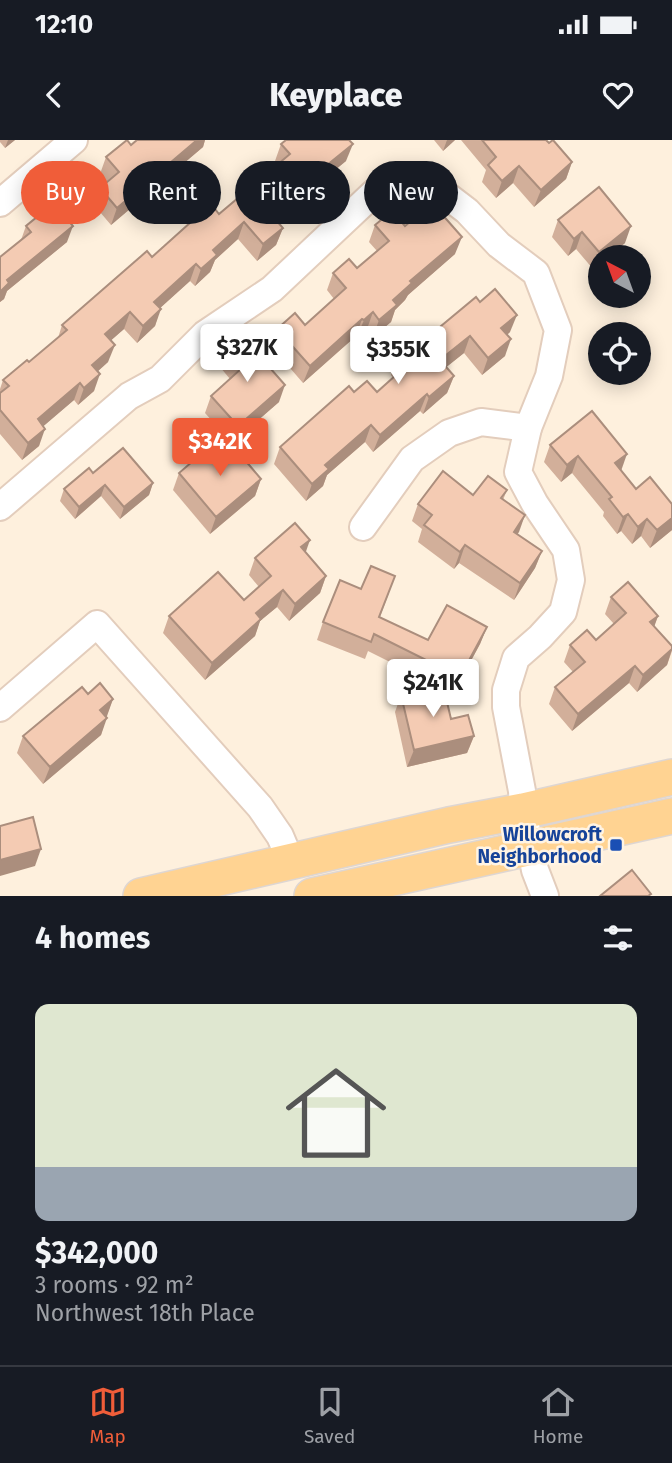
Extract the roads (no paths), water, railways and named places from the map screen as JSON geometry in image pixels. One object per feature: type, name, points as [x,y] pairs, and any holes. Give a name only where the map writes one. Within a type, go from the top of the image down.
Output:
[{"type":"main road","points":[[141,896],[672,777]]},
{"type":"main road","points":[[312,896],[672,816]]},
{"type":"street","points":[[0,203],[74,140]]},
{"type":"street","points":[[0,507],[129,396],[160,379],[205,334],[272,289],[375,192],[406,178],[433,186],[467,211],[499,245],[536,273],[558,330],[549,376],[528,428],[518,472],[534,504],[566,550],[571,580],[563,612],[540,637],[516,657],[506,690],[506,707],[523,791],[523,811],[535,870],[545,896]]},
{"type":"street","points":[[363,527],[412,459],[449,433],[481,422],[528,428]]},
{"type":"street","points":[[0,708],[97,624],[260,807],[280,836],[291,862]]},
{"type":"place","name":"Willowcroft Neighborhood","points":[[616,845]]}]
